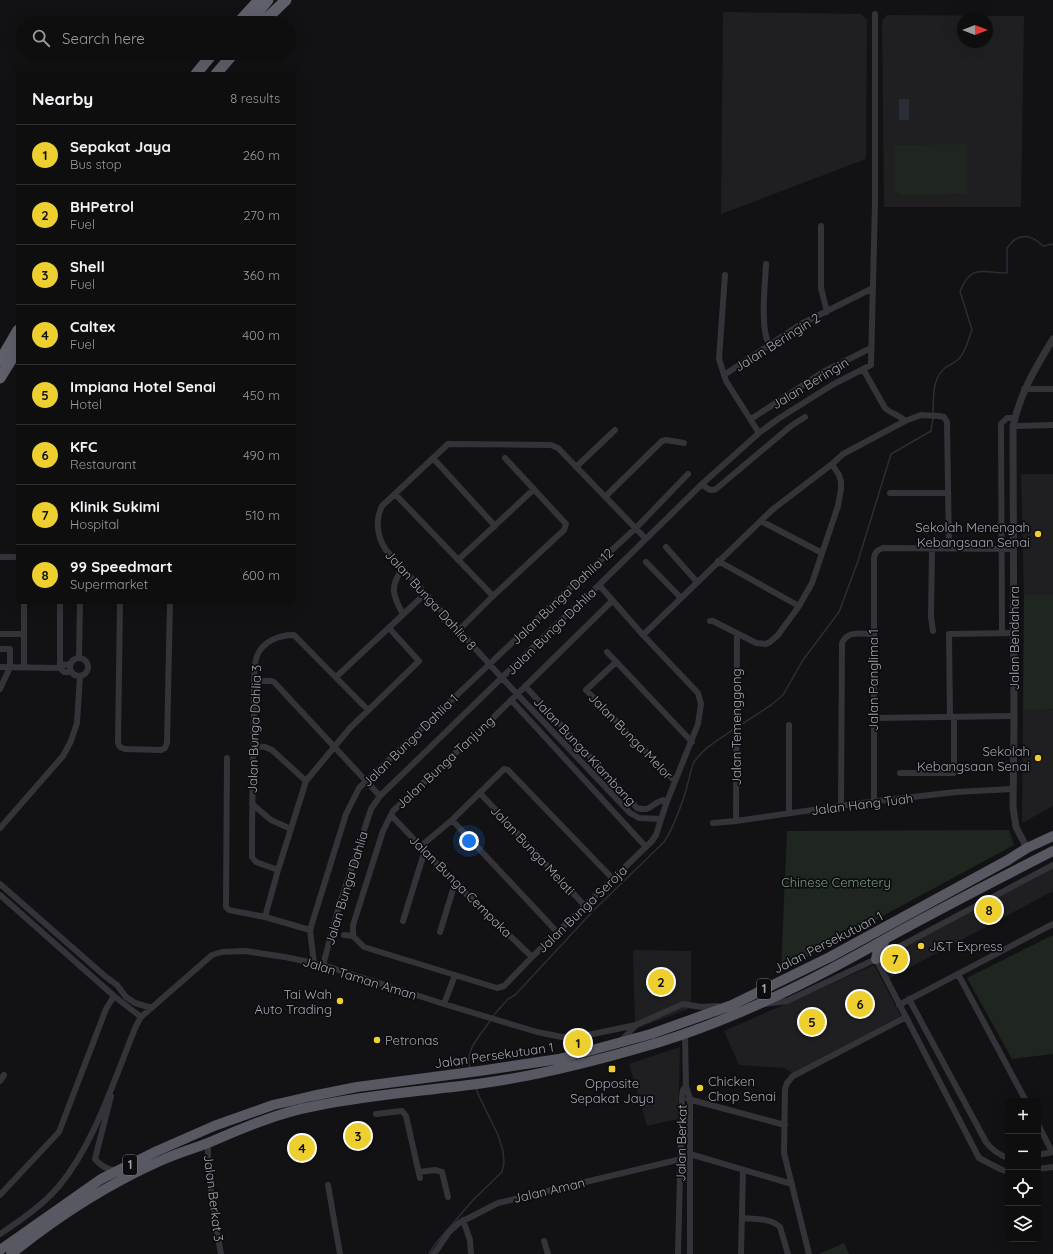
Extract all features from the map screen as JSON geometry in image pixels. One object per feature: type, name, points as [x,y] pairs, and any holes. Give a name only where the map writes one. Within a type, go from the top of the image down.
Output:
[{"type":"highway","points":[[244,16],[259,0]]},
{"type":"highway","points":[[255,16],[268,0]]},
{"type":"highway","points":[[269,16],[286,0]]},
{"type":"highway","points":[[198,72],[207,60]]},
{"type":"highway","points":[[210,72],[219,60]]},
{"type":"highway","points":[[218,72],[228,60]]},
{"type":"highway","points":[[0,361],[16,333]]},
{"type":"highway","points":[[0,378],[16,352]]},
{"type":"highway","name":"Jalan Persekutuan 1","points":[[0,1250],[101,1179],[157,1151],[214,1126],[273,1105],[357,1087],[461,1074],[558,1059],[650,1034],[732,1005],[830,957],[1008,860],[1027,848],[1053,836]]},
{"type":"highway","name":"Jalan Persekutuan 1","points":[[11,1254],[36,1234],[102,1190],[161,1160],[273,1116],[314,1106],[385,1094],[509,1079],[572,1066],[685,1034],[757,1005],[835,968],[1053,850]]},
{"type":"highway","points":[[876,959],[878,950],[888,938]]},
{"type":"street","points":[[874,14],[875,203],[871,348],[872,363],[866,368],[885,408],[903,418],[905,421]]},
{"type":"street","points":[[821,226],[821,288],[827,312]]},
{"type":"street","points":[[766,264],[764,328],[765,338],[768,345]]},
{"type":"street","points":[[725,275],[719,359],[726,381],[759,433]]},
{"type":"street","name":"Jalan Beringin 2","points":[[724,375],[801,324],[873,288]]},
{"type":"street","name":"Jalan Bendahara","points":[[1027,848],[1015,823],[1012,807],[1014,716],[1013,426],[1014,418],[1024,389],[1053,339]]},
{"type":"street","name":"Jalan Beringin","points":[[750,420],[823,372],[871,348]]},
{"type":"street","name":"Jalan Bunga Dahlia","points":[[323,965],[339,906],[371,809],[380,796],[702,484],[759,433],[784,415],[832,385],[866,368]]},
{"type":"street","points":[[1024,389],[1053,389]]},
{"type":"street","points":[[599,585],[643,635],[772,510],[843,454],[905,421],[921,415],[939,416],[944,417],[947,420],[948,548]]},
{"type":"street","points":[[702,484],[709,490],[716,489],[791,426],[805,417]]},
{"type":"street","points":[[1002,633],[1001,424],[1007,418],[1014,418]]},
{"type":"street","points":[[1013,426],[1053,425]]},
{"type":"street","points":[[576,467],[615,430]]},
{"type":"street","points":[[605,497],[662,441],[666,440],[684,444]]},
{"type":"street","name":"Jalan Bunga Dahlia 8","points":[[646,539],[558,448],[551,445],[448,444],[382,506],[380,510],[378,531],[381,542],[425,594],[630,813],[638,818],[661,820]]},
{"type":"street","points":[[433,458],[495,526]]},
{"type":"street","points":[[459,630],[492,596],[564,530],[566,524],[505,458]]},
{"type":"street","points":[[710,621],[713,621],[756,643],[766,644],[778,636],[799,606],[812,583],[838,506],[841,489],[839,475],[832,464]]},
{"type":"street","name":"Jalan Bunga Dahlia 12","points":[[490,664],[636,528],[688,474]]},
{"type":"street","points":[[458,560],[534,489]]},
{"type":"street","points":[[890,494],[948,493]]},
{"type":"street","points":[[395,494],[492,596]]},
{"type":"street","points":[[761,521],[822,553]]},
{"type":"street","points":[[666,547],[697,582]]},
{"type":"street","name":"Jalan Panglima 1","points":[[874,802],[874,558],[877,550],[883,548],[932,548]]},
{"type":"street","points":[[934,630],[931,617],[932,548],[1014,549]]},
{"type":"street","points":[[0,557],[16,557]]},
{"type":"street","points":[[646,562],[681,598]]},
{"type":"street","points":[[718,562],[799,606]]},
{"type":"street","points":[[403,569],[394,581],[394,591],[399,607],[404,614]]},
{"type":"street","points":[[336,678],[425,594]]},
{"type":"street","name":"Jalan Bunga Tanjung","points":[[353,936],[353,925],[383,831],[393,811],[511,700],[612,601]]},
{"type":"street","points":[[24,604],[24,667]]},
{"type":"street","points":[[60,604],[60,668]]},
{"type":"street","points":[[79,658],[80,604]]},
{"type":"street","points":[[120,604],[118,743],[120,747],[125,749],[161,750],[165,748],[167,743],[170,604]]},
{"type":"street","points":[[265,917],[306,781],[334,745],[419,661],[389,628]]},
{"type":"street","name":"Jalan Temenggong","points":[[736,821],[737,633]]},
{"type":"street","points":[[900,773],[954,773],[949,634],[1014,633]]},
{"type":"street","points":[[0,634],[24,634]]},
{"type":"street","points":[[841,806],[842,643],[845,637],[850,634],[873,634]]},
{"type":"street","name":"Jalan Bunga Dahlia 3","points":[[278,870],[256,862],[252,857],[255,662],[262,648],[273,639],[284,635],[294,635],[368,710]]},
{"type":"street","name":"Jalan Bunga Seroja","points":[[353,936],[364,947],[501,988],[646,847],[656,834],[675,781],[692,742],[698,724],[701,704],[697,691],[643,635]]},
{"type":"street","points":[[0,649],[10,649],[10,667],[0,689]]},
{"type":"street","points":[[607,652],[692,742]]},
{"type":"street","points":[[0,667],[60,668],[64,672],[71,672],[80,676],[84,674],[88,666],[86,661],[79,658],[70,664],[64,664],[60,668]]},
{"type":"street","name":"Jalan Bunga Melor","points":[[616,662],[586,690],[675,781]]},
{"type":"street","points":[[70,664],[71,672]]},
{"type":"street","name":"Jalan Bunga Dahlia 1","points":[[314,963],[310,930],[346,814],[355,795],[366,781],[490,664]]},
{"type":"street","points":[[0,828],[63,756],[71,741],[77,723],[80,676]]},
{"type":"street","points":[[255,681],[274,682],[380,796]]},
{"type":"street","name":"Jalan Bunga Kiambang","points":[[525,686],[637,808],[644,810],[650,809],[658,801],[663,800],[666,804]]},
{"type":"street","name":"Jalan Bunga Kiambang","points":[[511,700],[646,847]]},
{"type":"street","points":[[873,718],[1014,716]]},
{"type":"street","points":[[789,725],[789,813]]},
{"type":"street","points":[[253,746],[265,747],[272,750],[306,781]]},
{"type":"street","points":[[227,758],[226,907],[229,910],[265,917],[310,930]]},
{"type":"street","points":[[403,921],[423,848],[504,769],[511,772],[613,879]]},
{"type":"street","name":"Jalan Hang Tuah","points":[[713,823],[956,792],[1012,790]]},
{"type":"street","name":"Jalan Bunga Melati","points":[[480,793],[585,906]]},
{"type":"street","points":[[252,804],[271,820],[291,829]]},
{"type":"street","name":"Jalan Bunga Cempaka","points":[[391,815],[455,883],[532,957]]},
{"type":"street","points":[[452,820],[558,933]]},
{"type":"street","points":[[757,1005],[787,1002],[876,959],[1053,865]]},
{"type":"street","points":[[440,932],[455,883]]},
{"type":"street","points":[[0,884],[117,985],[126,996],[135,1003],[152,1008]]},
{"type":"street","points":[[0,895],[114,996],[141,1017]]},
{"type":"street","points":[[899,1005],[1053,924]]},
{"type":"street","points":[[344,935],[353,936]]},
{"type":"street","name":"Jalan Taman Aman","points":[[0,1234],[32,1212],[58,1187],[71,1171],[94,1129],[141,1017],[212,955],[222,952],[245,951],[323,965],[444,1004],[537,1032],[562,1037],[588,1035],[636,1026]]},
{"type":"street","points":[[876,959],[979,1158],[1005,1171]]},
{"type":"street","points":[[958,974],[1024,1098]]},
{"type":"street","points":[[444,1004],[456,975]]},
{"type":"street","points":[[0,1195],[59,1132],[106,1009],[114,996],[112,986],[106,977]]},
{"type":"street","points":[[909,999],[986,1142],[995,1151],[1005,1156]]},
{"type":"street","points":[[620,1042],[636,1026],[683,1004],[711,1007],[732,1005]]},
{"type":"street","points":[[809,1254],[784,1153],[785,1089],[787,1083],[790,1078],[906,1018]]},
{"type":"street","name":"Jalan Berkat","points":[[678,1254],[682,1097],[683,1090],[686,1086],[685,1034]]},
{"type":"street","points":[[0,1081],[4,1075]]},
{"type":"street","name":"Jalan Taman Aman","points":[[116,1076],[95,1159],[100,1165],[107,1169],[122,1169]]},
{"type":"street","points":[[686,1086],[690,1099],[690,1254]]},
{"type":"street","points":[[682,1097],[785,1126]]},
{"type":"street","points":[[376,1114],[402,1111],[404,1113],[406,1116],[419,1175],[435,1170],[442,1172],[448,1197]]},
{"type":"street","points":[[1041,1130],[1053,1152],[1041,1154]]},
{"type":"street","name":"Jalan Berkat 3","points":[[208,1142],[207,1153],[213,1202],[222,1254]]},
{"type":"street","points":[[690,1154],[792,1184]]},
{"type":"street","name":"Jalan Aman","points":[[434,1254],[449,1232],[463,1220],[498,1203],[681,1159]]},
{"type":"street","points":[[1041,1169],[1053,1167]]},
{"type":"street","points":[[741,1254],[743,1170]]},
{"type":"street","points":[[328,1185],[340,1254]]},
{"type":"street","points":[[742,1218],[765,1220],[777,1224],[780,1227],[788,1254]]},
{"type":"street","points":[[463,1220],[470,1240],[471,1254]]},
{"type":"street","points":[[544,1241],[548,1254]]},
{"type":"shaded area","points":[[723,12],[861,14],[867,20],[866,159],[721,214]]},
{"type":"shaded area","points":[[887,15],[957,16],[957,48],[993,48],[993,16],[1024,16],[1021,207],[884,207],[882,21]]},
{"type":"shaded area","points":[[899,99],[909,99],[909,120],[899,120]]},
{"type":"shaded area","name":"Sekolah Menengah Kebangsaan Senai","points":[[1021,474],[1053,474],[1053,595],[1024,595]]},
{"type":"shaded area","name":"Sekolah Kebangsaan Senai","points":[[1053,709],[1053,806],[1022,823],[1023,711]]},
{"type":"shaded area","points":[[1053,868],[1053,891],[888,979],[878,960]]},
{"type":"shaded area","points":[[633,950],[691,951],[691,1008],[635,1029]]},
{"type":"shaded area","points":[[874,965],[901,1016],[792,1073],[784,1068],[739,1065],[724,1031]]},
{"type":"shaded area","points":[[680,1047],[678,1119],[647,1126],[629,1064]]},
{"type":"green space","points":[[966,144],[966,194],[900,195],[894,190],[894,145]]},
{"type":"green space","points":[[1024,595],[1053,595],[1053,709],[1023,711]]},
{"type":"green space","name":"Chinese Cemetery","points":[[1009,830],[1014,845],[781,971],[787,831]]},
{"type":"green space","points":[[1053,935],[1053,1054],[1012,1059],[967,978]]},
{"type":"green space","points":[[844,1243],[849,1254],[819,1254]]},
{"type":"waterway","points":[[933,414],[934,389],[938,377],[946,367],[960,358],[965,350],[972,330],[960,291],[964,282],[974,273],[985,271],[1007,273],[1007,248],[1020,237],[1031,238],[1043,246],[1053,244]]},
{"type":"waterway","points":[[739,726],[771,705],[783,695],[803,660],[839,612],[858,561],[891,454],[931,431],[933,418]]},
{"type":"waterway","points":[[493,1016],[508,999],[515,995],[593,911],[664,842],[671,830],[681,805],[694,762],[707,748],[734,729]]},
{"type":"waterway","points":[[470,1068],[469,1055],[471,1049],[490,1021]]},
{"type":"waterway","points":[[429,1254],[436,1243],[473,1200],[502,1172],[504,1163],[503,1151],[498,1135],[476,1087]]},
{"type":"place","name":"Sekolah Menengah Kebangsaan Senai","points":[[1038,534]]},
{"type":"place","name":"Sekolah Kebangsaan Senai","points":[[1038,758]]},
{"type":"place","name":"99 Speedmart","points":[[989,910]]},
{"type":"place","name":"J&T Express","points":[[921,946]]},
{"type":"place","name":"Klinik Sukimi","points":[[895,959]]},
{"type":"place","name":"BHPetrol","points":[[661,982]]},
{"type":"place","name":"Tai Wah Auto Trading","points":[[340,1001]]},
{"type":"place","name":"KFC","points":[[860,1004]]},
{"type":"place","name":"Impiana Hotel Senai","points":[[812,1022]]},
{"type":"place","name":"Petronas","points":[[377,1040]]},
{"type":"place","name":"Sepakat Jaya","points":[[578,1043]]},
{"type":"place","name":"Opposite Sepakat Jaya","points":[[612,1069]]},
{"type":"place","name":"Chicken Chop Senai","points":[[700,1088]]},
{"type":"place","name":"Shell","points":[[358,1136]]},
{"type":"place","name":"Caltex","points":[[302,1148]]}]
